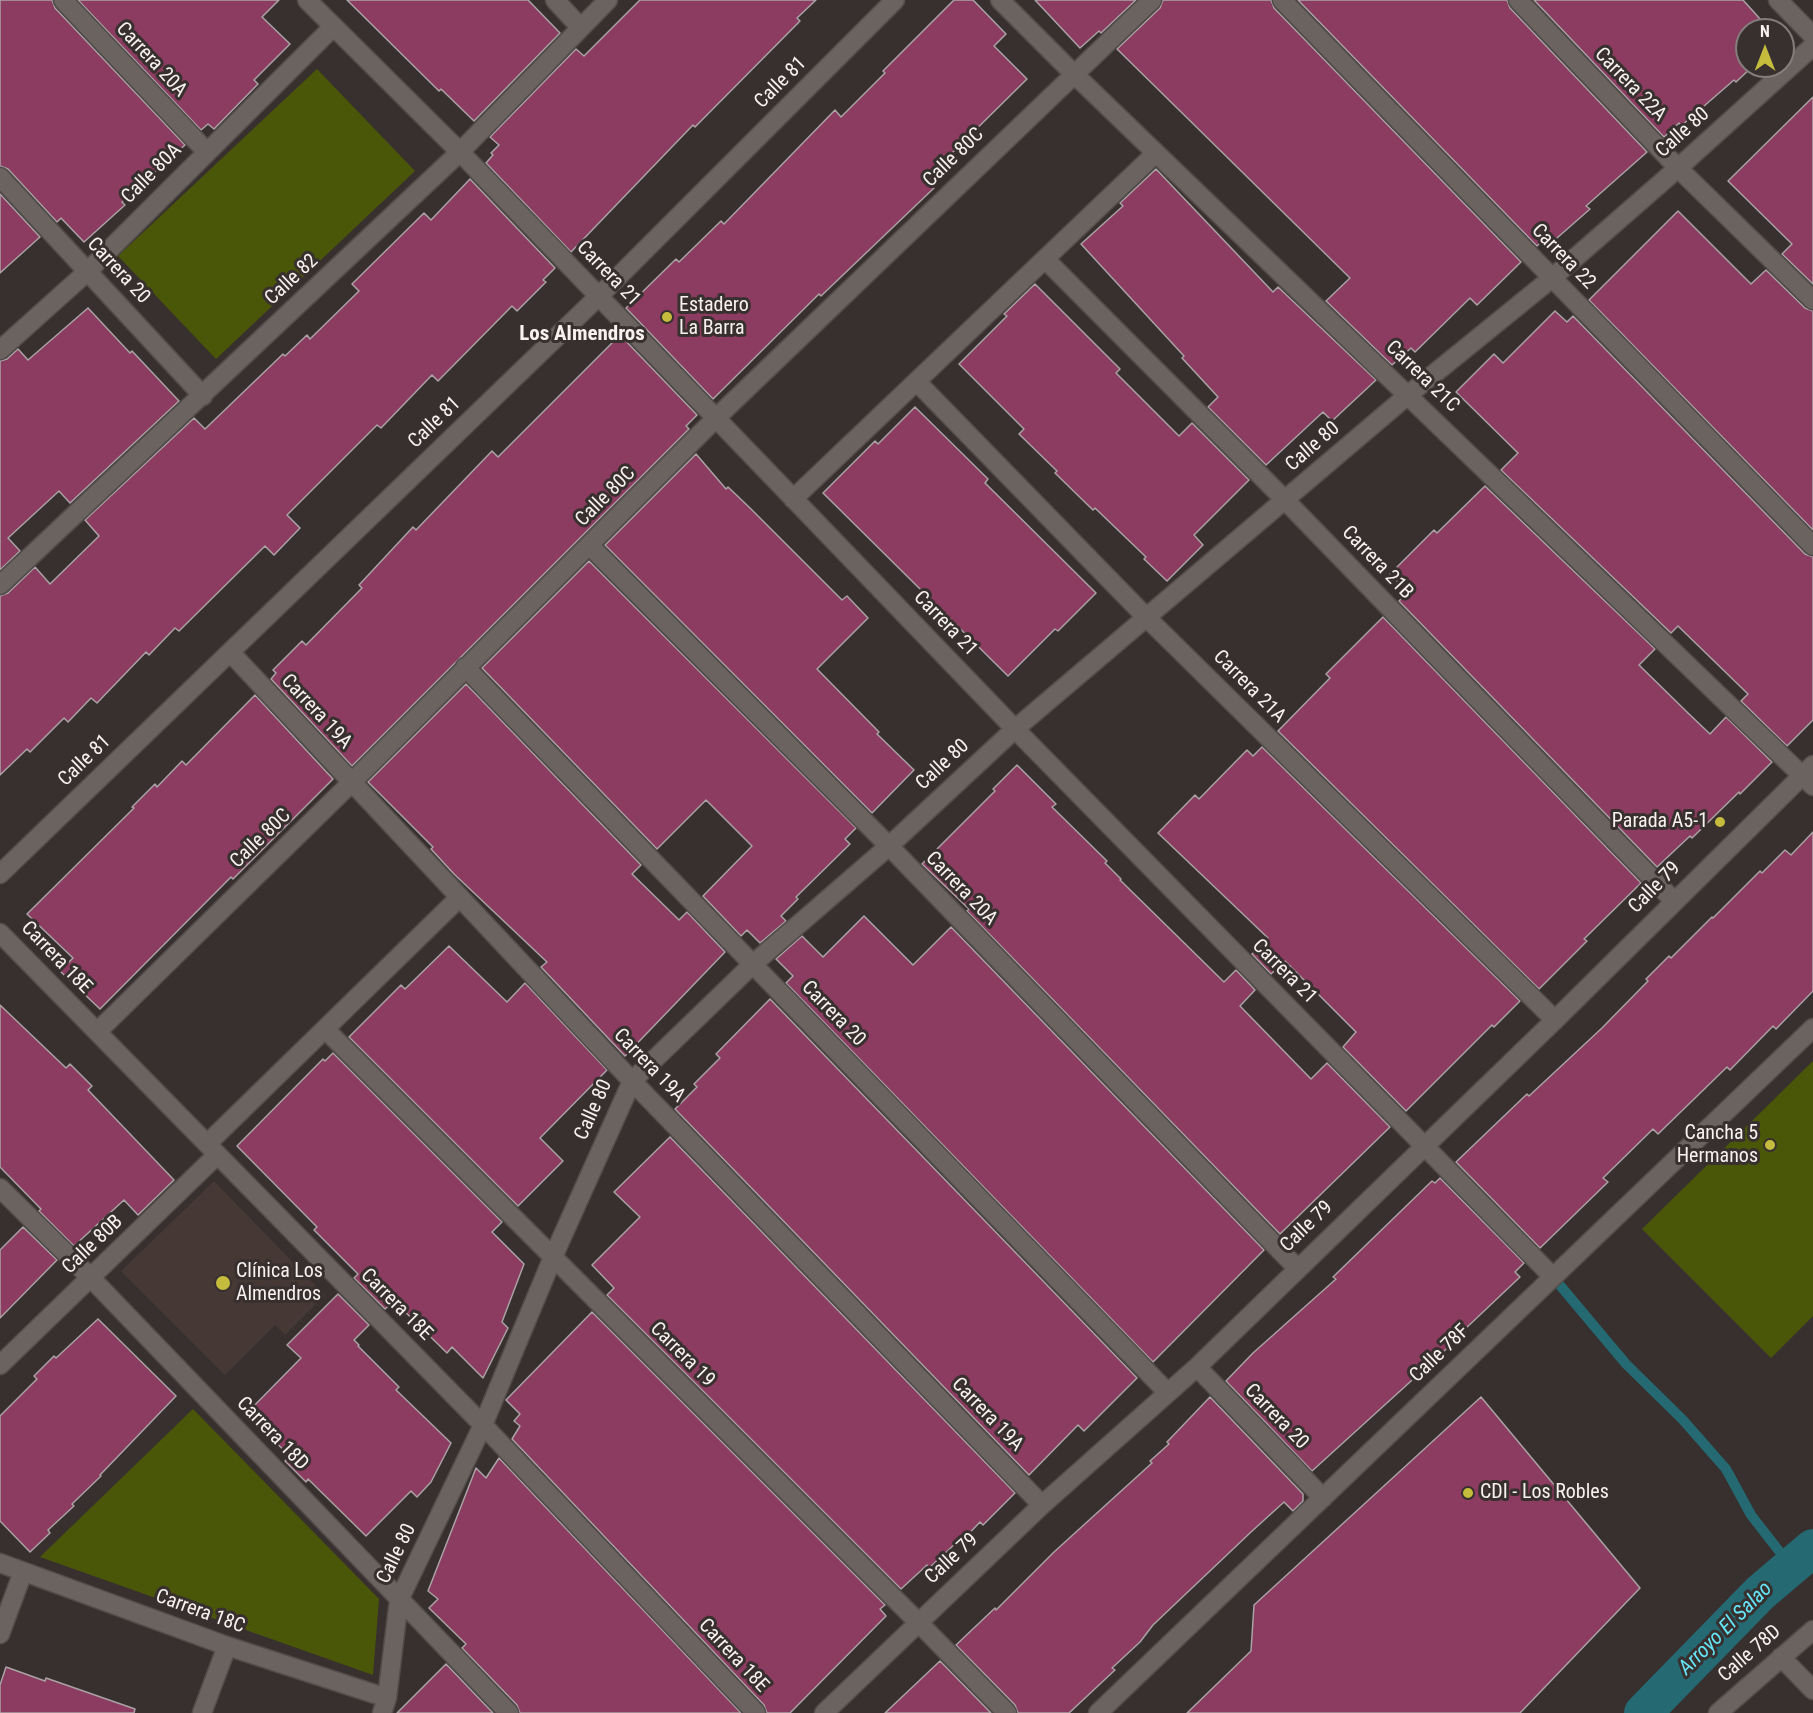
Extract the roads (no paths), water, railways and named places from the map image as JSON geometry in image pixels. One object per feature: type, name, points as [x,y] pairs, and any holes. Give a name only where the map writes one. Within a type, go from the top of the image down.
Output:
[{"type":"street","name":"Carrera 20A","points":[[63,0],[206,151]]},
{"type":"street","name":"Carrera 21","points":[[307,0],[460,152],[1015,729],[1553,1277]]},
{"type":"street","points":[[555,0],[580,27]]},
{"type":"street","name":"Calle 82","points":[[0,585],[460,152],[608,0]]},
{"type":"street","name":"Calle 81","points":[[0,874],[599,296],[895,0]]},
{"type":"street","name":"Carrera 21C","points":[[1000,0],[1408,395],[1810,775]]},
{"type":"street","name":"Calle 80C","points":[[97,1032],[351,783],[716,418],[1152,0]]},
{"type":"street","name":"Carrera 22","points":[[1282,0],[1813,546]]},
{"type":"street","name":"Carrera 22A","points":[[1518,0],[1678,168],[1813,300]]},
{"type":"street","points":[[1778,0],[1813,36]]},
{"type":"street","name":"Calle 80A","points":[[0,350],[88,271],[333,27]]},
{"type":"street","name":"Calle 80","points":[[385,1705],[399,1600],[483,1425],[553,1257],[632,1081],[753,964],[889,846],[1015,729],[1145,616],[1286,500],[1408,395],[1552,278],[1813,46]]},
{"type":"street","points":[[793,499],[1156,153]]},
{"type":"street","name":"Carrera 20","points":[[0,177],[203,396]]},
{"type":"street","name":"Carrera 21B","points":[[1045,259],[1286,500],[1674,901]]},
{"type":"street","name":"Carrera 21A","points":[[917,382],[1145,616],[1555,1020]]},
{"type":"street","name":"Carrera 20A","points":[[589,545],[889,846],[1297,1268]]},
{"type":"street","name":"Carrera 19A","points":[[230,652],[632,1081],[1042,1504]]},
{"type":"street","name":"Carrera 20","points":[[465,667],[1168,1393]]},
{"type":"street","name":"Calle 79","points":[[824,1713],[1042,1504],[1197,1367],[1555,1020],[1674,901],[1810,775]]},
{"type":"street","name":"Calle 80B","points":[[0,1365],[91,1278],[325,1029],[459,898]]},
{"type":"street","name":"Carrera 18E","points":[[0,933],[483,1425],[756,1713]]},
{"type":"street","name":"Calle 78F","points":[[1098,1713],[1813,1028]]},
{"type":"street","name":"Carrera 19","points":[[325,1029],[1007,1713]]},
{"type":"street","name":"Carrera 18D","points":[[0,1188],[91,1278],[509,1713]]},
{"type":"street","name":"Carrera 20","points":[[1197,1367],[1323,1498]]},
{"type":"street","name":"Carrera 18C","points":[[0,1563],[385,1705]]},
{"type":"street","points":[[0,1634],[23,1572]]},
{"type":"street","name":"Calle 78D","points":[[1718,1713],[1813,1630]]},
{"type":"street","points":[[202,1713],[227,1646]]},
{"type":"street","points":[[1781,1657],[1813,1689]]},
{"type":"waterway","points":[[1553,1277],[1626,1364],[1683,1420],[1726,1469],[1751,1515],[1779,1551]]},
{"type":"waterway","name":"Arroyo El Salao","points":[[1643,1713],[1760,1593],[1813,1548]]},
{"type":"place","name":"Estadero La Barra","points":[[667,317]]},
{"type":"place","name":"Parada A5-1","points":[[1720,822]]},
{"type":"place","name":"Cancha 5 Hermanos","points":[[1770,1145]]},
{"type":"place","name":"Clínica Los Almendros","points":[[223,1283]]},
{"type":"place","name":"CDI - Los Robles","points":[[1468,1493]]},
{"type":"district","name":"Los Almendros","points":[[582,335]]}]
